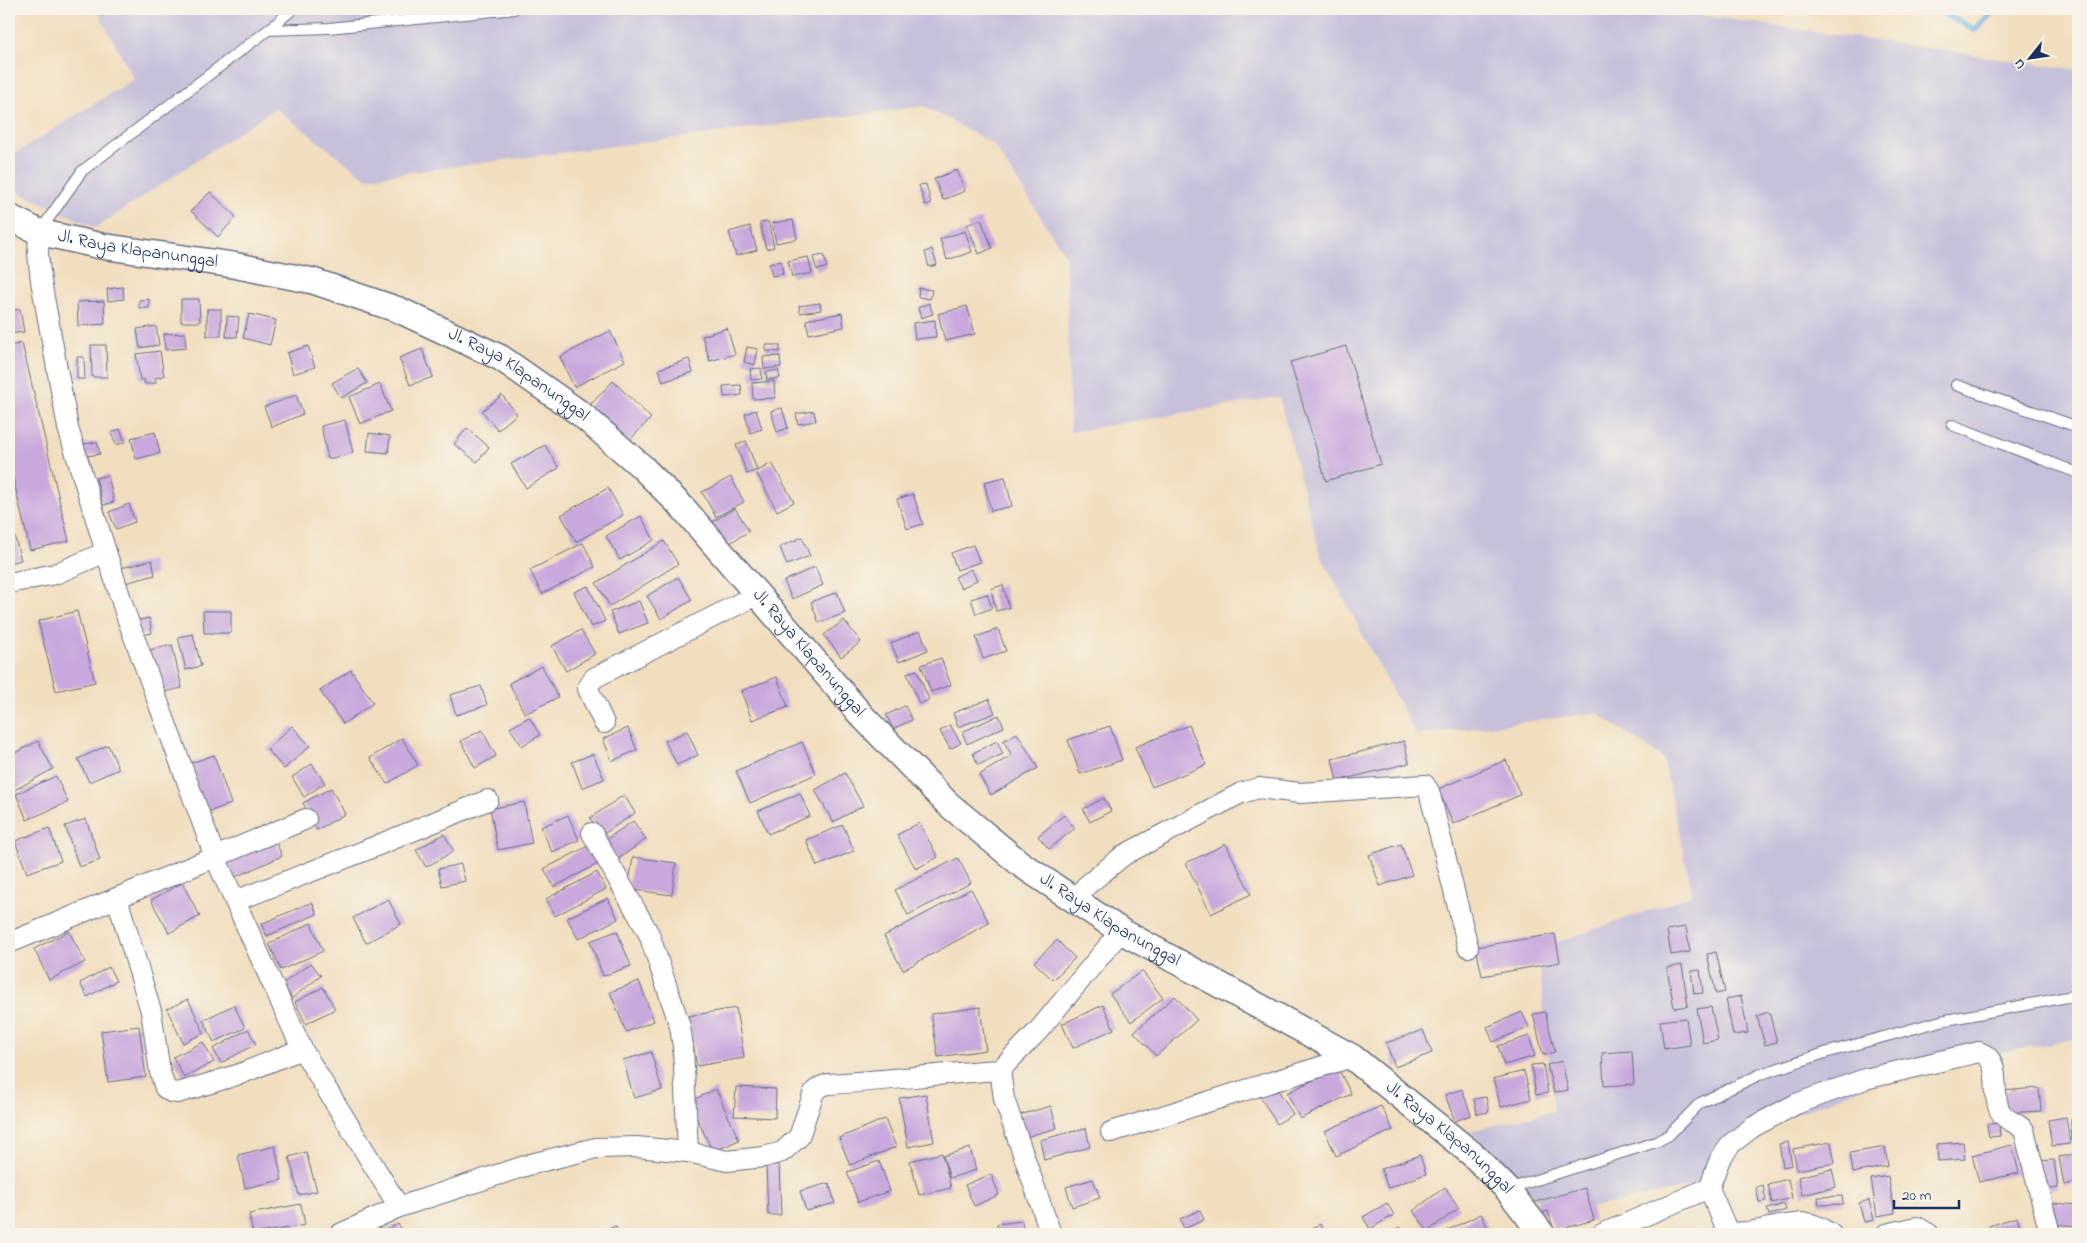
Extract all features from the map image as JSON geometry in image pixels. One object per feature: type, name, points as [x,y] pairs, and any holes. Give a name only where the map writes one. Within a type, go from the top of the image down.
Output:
[{"type":"street","name":"Jl. Raya Klapanunggal","points":[[9,217],[39,232],[101,246],[233,265],[313,281],[399,310],[501,358],[581,414],[641,466],[684,509],[862,716],[948,804],[1022,865],[1121,930],[1352,1057],[1471,1154],[1507,1189],[1542,1234]]},
{"type":"street","points":[[39,232],[38,254],[41,281],[68,428],[126,615],[215,857],[302,1049],[399,1207]]},
{"type":"street","points":[[9,583],[55,574],[106,552]]},
{"type":"street","points":[[604,724],[588,689],[594,678],[756,595]]},
{"type":"street","points":[[1076,901],[1086,886],[1124,855],[1241,793],[1259,788],[1300,793],[1424,786],[1429,791],[1468,947]]},
{"type":"street","points":[[235,900],[359,853],[488,800]]},
{"type":"street","points":[[9,943],[306,819]]},
{"type":"street","points":[[592,833],[649,934],[680,1026],[683,1047],[688,1152]]},
{"type":"street","points":[[116,898],[151,1011],[160,1072],[165,1088],[171,1092],[178,1093],[240,1074],[302,1049]]},
{"type":"street","points":[[340,1234],[399,1207],[531,1164],[596,1148],[637,1147],[688,1152],[727,1161],[782,1152],[798,1137],[814,1092],[828,1084],[897,1080],[960,1072],[1000,1070],[1038,1031],[1121,930]]},
{"type":"street","points":[[1832,1234],[1813,1224],[1806,1223],[1769,1227],[1741,1233],[1731,1233],[1727,1230],[1710,1188],[1720,1159],[1732,1143],[1753,1127],[1796,1104],[1865,1079],[1979,1052],[1986,1054],[1994,1065],[1997,1104],[2002,1115],[2024,1130],[2050,1234]]},
{"type":"street","points":[[1111,1132],[1352,1057]]},
{"type":"street","points":[[1000,1070],[1004,1099],[1051,1234]]},
{"type":"street","points":[[1602,1234],[1710,1188]]},
{"type":"street","points":[[1886,1234],[1917,1227],[1928,1234]]},
{"type":"lane","points":[[39,232],[66,191],[82,171],[294,9]]},
{"type":"lane","points":[[268,30],[329,28],[514,9]]},
{"type":"lane","points":[[1956,385],[2078,427]]},
{"type":"lane","points":[[1952,425],[2078,473]]},
{"type":"lane","points":[[1507,1189],[1656,1142],[1669,1135],[1700,1103],[1761,1074],[1825,1053],[1940,1021],[2078,995]]},
{"type":"shaded area","points":[[96,9],[1657,9],[2078,70],[2078,1038],[1901,1072],[1732,1140],[1692,1186],[1554,1216],[1470,1131],[1554,1111],[1538,949],[1693,895],[1663,758],[1597,713],[1416,735],[1320,554],[1279,397],[1070,432],[1066,256],[993,144],[924,106],[366,178],[275,108],[96,228],[9,188],[9,157],[134,79]]},
{"type":"building","points":[[957,170],[965,191],[943,200],[934,179]]},
{"type":"building","points":[[926,184],[931,204],[925,205],[919,185]]},
{"type":"building","points":[[210,192],[236,217],[218,237],[191,211]]},
{"type":"building","points":[[981,219],[992,248],[979,254],[967,225]]},
{"type":"building","points":[[793,220],[797,239],[776,243],[772,223]]},
{"type":"building","points":[[768,221],[774,247],[766,249],[760,223]]},
{"type":"building","points":[[750,226],[757,250],[736,256],[729,232]]},
{"type":"building","points":[[965,231],[972,252],[947,260],[940,239]]},
{"type":"building","points":[[932,249],[937,265],[929,267],[925,252]]},
{"type":"building","points":[[824,255],[827,267],[817,270],[813,257]]},
{"type":"building","points":[[808,257],[812,273],[792,277],[788,261]]},
{"type":"building","points":[[781,261],[783,274],[772,276],[769,264]]},
{"type":"building","points":[[123,287],[124,299],[108,301],[107,289]]},
{"type":"building","points":[[919,288],[932,290],[930,299],[918,297]]},
{"type":"building","points":[[149,299],[149,308],[139,308],[139,300]]},
{"type":"building","points":[[181,299],[199,299],[200,322],[181,322]]},
{"type":"building","points":[[104,301],[105,324],[78,326],[77,302]]},
{"type":"building","points":[[820,303],[821,310],[800,313],[799,306]]},
{"type":"building","points":[[929,303],[933,314],[921,318],[918,308]]},
{"type":"building","points":[[967,306],[975,334],[945,341],[938,314]]},
{"type":"building","points":[[20,309],[24,332],[9,334],[9,311]]},
{"type":"building","points":[[207,309],[221,309],[221,336],[207,336]]},
{"type":"building","points":[[842,313],[844,327],[809,334],[806,320]]},
{"type":"building","points":[[249,314],[276,320],[270,345],[243,338]]},
{"type":"building","points":[[227,316],[239,317],[237,337],[226,337]]},
{"type":"building","points":[[935,320],[936,337],[915,339],[913,323]]},
{"type":"building","points":[[156,326],[159,345],[140,348],[137,329]]},
{"type":"building","points":[[727,328],[735,354],[710,361],[702,336]]},
{"type":"building","points":[[610,331],[625,361],[574,387],[560,357]]},
{"type":"building","points":[[185,333],[186,348],[165,350],[164,334]]},
{"type":"building","points":[[22,343],[69,541],[30,550],[9,461],[9,346]]},
{"type":"building","points":[[91,345],[106,345],[107,377],[92,377]]},
{"type":"building","points":[[766,345],[780,345],[780,352],[766,351]]},
{"type":"building","points":[[308,346],[315,367],[293,374],[287,353]]},
{"type":"building","points":[[1346,346],[1381,464],[1326,481],[1290,362]]},
{"type":"building","points":[[747,347],[758,349],[755,365],[744,362]]},
{"type":"building","points":[[422,349],[433,377],[410,385],[399,358]]},
{"type":"building","points":[[160,351],[164,376],[155,378],[156,383],[145,384],[144,379],[140,380],[136,354]]},
{"type":"building","points":[[780,356],[781,367],[764,369],[763,357]]},
{"type":"building","points":[[77,357],[84,357],[85,379],[77,379]]},
{"type":"building","points":[[689,359],[693,372],[663,382],[659,369]]},
{"type":"building","points":[[358,368],[367,383],[341,398],[332,383]]},
{"type":"building","points":[[761,368],[762,379],[751,380],[750,369]]},
{"type":"building","points":[[778,370],[780,378],[767,380],[766,372]]},
{"type":"building","points":[[613,381],[651,418],[627,443],[589,406]]},
{"type":"building","points":[[774,381],[775,398],[753,399],[752,383]]},
{"type":"building","points":[[380,384],[391,411],[360,424],[349,397]]},
{"type":"building","points":[[741,385],[742,395],[724,397],[723,386]]},
{"type":"building","points":[[296,395],[303,414],[272,427],[264,407]]},
{"type":"building","points":[[502,395],[517,414],[498,430],[482,411]]},
{"type":"building","points":[[782,408],[788,428],[777,432],[771,411]]},
{"type":"building","points":[[756,410],[762,429],[750,433],[745,414]]},
{"type":"building","points":[[814,411],[816,421],[798,424],[796,414]]},
{"type":"building","points":[[345,420],[353,453],[328,459],[321,426]]},
{"type":"building","points":[[467,428],[489,447],[477,462],[454,444]]},
{"type":"building","points":[[120,429],[125,442],[116,445],[111,433]]},
{"type":"building","points":[[155,432],[160,453],[136,459],[131,438]]},
{"type":"building","points":[[369,433],[390,436],[388,453],[367,451]]},
{"type":"building","points":[[746,441],[757,470],[747,474],[736,445]]},
{"type":"building","points":[[97,442],[100,454],[79,457],[77,445]]},
{"type":"building","points":[[545,445],[559,468],[526,488],[511,464]]},
{"type":"building","points":[[772,463],[794,502],[777,511],[756,472]]},
{"type":"building","points":[[108,475],[114,502],[103,505],[96,478]]},
{"type":"building","points":[[731,477],[744,502],[716,517],[702,492]]},
{"type":"building","points":[[1005,477],[1012,506],[991,511],[984,482]]},
{"type":"building","points":[[608,488],[623,515],[576,542],[561,515]]},
{"type":"building","points":[[913,494],[923,524],[907,529],[897,499]]},
{"type":"building","points":[[129,504],[135,522],[116,529],[109,512]]},
{"type":"building","points":[[735,508],[749,531],[722,548],[707,525]]},
{"type":"building","points":[[9,516],[21,560],[9,563]]},
{"type":"building","points":[[641,516],[654,540],[620,560],[606,536]]},
{"type":"building","points":[[802,537],[810,556],[787,565],[780,547]]},
{"type":"building","points":[[664,541],[678,564],[610,606],[596,583]]},
{"type":"building","points":[[583,543],[595,567],[542,594],[530,570]]},
{"type":"building","points":[[973,545],[980,562],[957,570],[951,553]]},
{"type":"building","points":[[152,560],[155,575],[125,583],[121,568]]},
{"type":"building","points":[[815,567],[823,585],[792,599],[784,581]]},
{"type":"building","points":[[971,569],[977,580],[961,588],[955,577]]},
{"type":"building","points":[[678,577],[692,600],[661,619],[647,596]]},
{"type":"building","points":[[1003,585],[1009,608],[996,611],[991,589]]},
{"type":"building","points":[[588,586],[605,621],[591,627],[574,592]]},
{"type":"building","points":[[837,592],[845,613],[819,623],[811,602]]},
{"type":"building","points":[[987,594],[992,608],[976,614],[971,599]]},
{"type":"building","points":[[639,601],[648,623],[619,634],[610,612]]},
{"type":"building","points":[[77,611],[95,682],[56,691],[38,621]]},
{"type":"building","points":[[203,611],[231,611],[231,633],[204,633]]},
{"type":"building","points":[[149,618],[152,633],[138,636],[135,621]]},
{"type":"building","points":[[844,620],[861,642],[841,657],[824,635]]},
{"type":"building","points":[[998,629],[1006,651],[983,659],[976,637]]},
{"type":"building","points":[[581,630],[595,654],[566,671],[552,646]]},
{"type":"building","points":[[920,631],[928,650],[899,662],[891,643]]},
{"type":"building","points":[[193,634],[201,666],[186,670],[178,637]]},
{"type":"building","points":[[172,645],[182,688],[159,693],[149,650]]},
{"type":"building","points":[[941,658],[951,685],[931,692],[921,665]]},
{"type":"building","points":[[542,666],[558,697],[525,714],[509,683]]},
{"type":"building","points":[[351,670],[373,703],[343,724],[320,691]]},
{"type":"building","points":[[917,670],[929,700],[919,704],[907,673]]},
{"type":"building","points":[[777,677],[788,707],[752,720],[741,691]]},
{"type":"building","points":[[481,686],[487,705],[456,715],[450,695]]},
{"type":"building","points":[[989,699],[995,713],[958,727],[953,713]]},
{"type":"building","points":[[905,706],[912,720],[893,729],[886,715]]},
{"type":"building","points":[[999,715],[1004,727],[967,744],[962,732]]},
{"type":"building","points":[[529,717],[540,735],[522,746],[510,728]]},
{"type":"building","points":[[950,725],[961,743],[950,749],[940,731]]},
{"type":"building","points":[[1189,725],[1206,765],[1152,787],[1135,747]]},
{"type":"building","points":[[292,726],[310,746],[284,769],[267,749]]},
{"type":"building","points":[[1110,726],[1122,760],[1080,774],[1068,740]]},
{"type":"building","points":[[628,728],[637,750],[612,761],[603,739]]},
{"type":"building","points":[[482,730],[496,756],[475,768],[461,741]]},
{"type":"building","points":[[687,731],[698,755],[677,765],[665,741]]},
{"type":"building","points":[[1017,733],[1038,768],[991,795],[979,775],[1012,755],[1003,741]]},
{"type":"building","points":[[402,738],[418,765],[387,784],[370,758]]},
{"type":"building","points":[[38,741],[53,769],[9,793],[9,756]]},
{"type":"building","points":[[997,741],[1003,754],[978,765],[973,753]]},
{"type":"building","points":[[1404,741],[1409,763],[1337,781],[1332,759]]},
{"type":"building","points":[[802,742],[816,774],[750,803],[736,771]]},
{"type":"building","points":[[108,745],[119,769],[89,782],[78,759]]},
{"type":"building","points":[[593,754],[604,779],[582,788],[572,762]]},
{"type":"building","points":[[214,755],[231,804],[205,813],[188,764]]},
{"type":"building","points":[[1506,760],[1520,795],[1453,824],[1438,789]]},
{"type":"building","points":[[312,764],[325,783],[304,797],[292,777]]},
{"type":"building","points":[[845,773],[863,806],[833,822],[815,790]]},
{"type":"building","points":[[56,776],[68,802],[27,820],[16,794]]},
{"type":"building","points":[[331,788],[345,814],[317,830],[303,803]]},
{"type":"building","points":[[800,793],[810,816],[768,834],[758,811]]},
{"type":"building","points":[[624,795],[635,813],[602,835],[590,818]]},
{"type":"building","points":[[1104,798],[1111,811],[1090,822],[1083,809]]},
{"type":"building","points":[[524,802],[532,843],[498,850],[490,809]]},
{"type":"building","points":[[568,815],[579,840],[552,852],[541,827]]},
{"type":"building","points":[[1064,815],[1075,828],[1049,849],[1038,836]]},
{"type":"building","points":[[86,819],[100,860],[79,867],[65,826]]},
{"type":"building","points":[[633,821],[646,839],[617,860],[604,841]]},
{"type":"building","points":[[919,823],[938,857],[916,869],[897,835]]},
{"type":"building","points":[[843,825],[854,851],[817,866],[806,840]]},
{"type":"building","points":[[49,828],[61,861],[27,873],[15,841]]},
{"type":"building","points":[[444,834],[454,851],[426,867],[416,850]]},
{"type":"building","points":[[273,835],[282,856],[233,878],[224,857]]},
{"type":"building","points":[[592,844],[601,862],[554,887],[544,869]]},
{"type":"building","points":[[1226,844],[1251,894],[1211,914],[1186,863]]},
{"type":"building","points":[[1401,844],[1412,875],[1380,886],[1369,855]]},
{"type":"building","points":[[633,857],[676,863],[672,895],[628,889]]},
{"type":"building","points":[[958,858],[971,883],[908,915],[895,890]]},
{"type":"building","points":[[461,864],[465,881],[442,886],[438,869]]},
{"type":"building","points":[[597,872],[606,889],[555,916],[546,899]]},
{"type":"building","points":[[182,883],[200,916],[169,933],[151,900]]},
{"type":"building","points":[[971,889],[989,923],[903,970],[884,936]]},
{"type":"building","points":[[608,898],[618,919],[578,939],[567,918]]},
{"type":"building","points":[[388,899],[401,924],[366,943],[353,918]]},
{"type":"building","points":[[312,902],[317,914],[267,936],[261,924]]},
{"type":"building","points":[[311,923],[323,951],[281,970],[269,944]]},
{"type":"building","points":[[1686,927],[1690,952],[1671,955],[1667,930]]},
{"type":"building","points":[[69,931],[85,962],[49,980],[34,949]]},
{"type":"building","points":[[617,931],[631,966],[603,976],[590,941]]},
{"type":"building","points":[[1555,934],[1560,962],[1482,976],[1476,947]]},
{"type":"building","points":[[1057,940],[1075,958],[1053,980],[1034,962]]},
{"type":"building","points":[[1716,952],[1725,992],[1716,994],[1707,954]]},
{"type":"building","points":[[311,963],[321,976],[292,998],[282,984]]},
{"type":"building","points":[[1682,965],[1688,1006],[1674,1008],[1667,968]]},
{"type":"building","points":[[109,967],[116,981],[87,997],[80,983]]},
{"type":"building","points":[[1700,970],[1703,993],[1694,994],[1691,971]]},
{"type":"building","points":[[1142,971],[1163,998],[1131,1022],[1110,994]]},
{"type":"building","points":[[639,981],[654,1021],[626,1032],[610,992]]},
{"type":"building","points":[[323,987],[335,1009],[306,1024],[295,1002]]},
{"type":"building","points":[[1175,996],[1197,1020],[1156,1056],[1134,1032]]},
{"type":"building","points":[[1741,996],[1748,1033],[1733,1035],[1726,999]]},
{"type":"building","points":[[188,999],[204,1033],[183,1043],[167,1009]]},
{"type":"building","points":[[234,1005],[245,1028],[214,1042],[203,1020]]},
{"type":"building","points":[[1103,1005],[1114,1029],[1073,1048],[1062,1024]]},
{"type":"building","points":[[980,1007],[986,1050],[938,1057],[931,1014]]},
{"type":"building","points":[[1711,1007],[1718,1040],[1703,1043],[1697,1009]]},
{"type":"building","points":[[736,1008],[744,1058],[697,1066],[688,1016]]},
{"type":"building","points":[[1522,1012],[1529,1027],[1493,1042],[1487,1027]]},
{"type":"building","points":[[1545,1012],[1555,1052],[1543,1055],[1533,1014]]},
{"type":"building","points":[[1769,1012],[1777,1042],[1765,1045],[1757,1016]]},
{"type":"building","points":[[1686,1018],[1690,1045],[1664,1049],[1660,1021]]},
{"type":"building","points":[[139,1026],[146,1077],[108,1082],[101,1031]]},
{"type":"building","points":[[248,1029],[256,1044],[221,1063],[213,1049]]},
{"type":"building","points":[[1423,1030],[1432,1053],[1395,1067],[1386,1043]]},
{"type":"building","points":[[1529,1036],[1535,1056],[1504,1065],[1498,1046]]},
{"type":"building","points":[[203,1042],[214,1062],[184,1078],[173,1057]]},
{"type":"building","points":[[1632,1051],[1634,1084],[1604,1086],[1602,1053]]},
{"type":"building","points":[[651,1052],[662,1090],[634,1098],[623,1060]]},
{"type":"building","points":[[1562,1061],[1568,1090],[1554,1093],[1547,1065]]},
{"type":"building","points":[[1543,1064],[1548,1093],[1536,1095],[1531,1065]]},
{"type":"building","points":[[1338,1068],[1351,1094],[1300,1119],[1287,1093]]},
{"type":"building","points":[[1524,1071],[1531,1099],[1501,1107],[1493,1079]]},
{"type":"building","points":[[1275,1085],[1293,1114],[1277,1124],[1259,1095]]},
{"type":"building","points":[[736,1087],[776,1089],[775,1118],[734,1116]]},
{"type":"building","points":[[2039,1088],[2041,1111],[2004,1113],[2002,1091]]},
{"type":"building","points":[[716,1089],[739,1140],[713,1152],[689,1102]]},
{"type":"building","points":[[1462,1089],[1471,1115],[1455,1121],[1445,1095]]},
{"type":"building","points":[[926,1094],[934,1142],[908,1147],[899,1098]]},
{"type":"building","points":[[1486,1097],[1489,1112],[1477,1114],[1474,1099]]},
{"type":"building","points":[[1051,1106],[1057,1128],[1022,1138],[1016,1116]]},
{"type":"building","points":[[1381,1106],[1393,1130],[1336,1156],[1325,1131]]},
{"type":"building","points":[[2066,1117],[2070,1144],[2052,1146],[2048,1120]]},
{"type":"building","points":[[885,1119],[896,1147],[850,1165],[839,1138]]},
{"type":"building","points":[[2071,1119],[2078,1119],[2078,1140],[2072,1141]]},
{"type":"building","points":[[1999,1123],[2000,1136],[1989,1137],[1987,1124]]},
{"type":"building","points":[[1086,1128],[1090,1147],[1044,1160],[1040,1140]]},
{"type":"building","points":[[1788,1142],[1792,1165],[1783,1167],[1779,1144]]},
{"type":"building","points":[[1831,1142],[1835,1163],[1797,1170],[1793,1149]]},
{"type":"building","points":[[1963,1142],[1965,1159],[1938,1161],[1937,1144]]},
{"type":"building","points":[[2012,1145],[2019,1173],[1979,1182],[1972,1155]]},
{"type":"building","points":[[275,1146],[282,1180],[245,1188],[238,1155]]},
{"type":"building","points":[[1885,1147],[1888,1166],[1853,1173],[1850,1153]]},
{"type":"building","points":[[970,1148],[976,1170],[950,1178],[943,1156]]},
{"type":"building","points":[[306,1152],[317,1191],[299,1195],[289,1157]]},
{"type":"building","points":[[942,1153],[951,1188],[919,1195],[910,1161]]},
{"type":"building","points":[[2078,1153],[2078,1182],[2064,1185],[2059,1157]]},
{"type":"building","points":[[1420,1155],[1426,1174],[1388,1188],[1381,1169]]},
{"type":"building","points":[[2054,1160],[2058,1188],[2043,1190],[2039,1161]]},
{"type":"building","points":[[879,1161],[890,1191],[858,1202],[847,1172]]},
{"type":"building","points":[[766,1165],[779,1165],[781,1215],[768,1215]]},
{"type":"building","points":[[1832,1169],[1836,1187],[1802,1195],[1798,1177]]},
{"type":"building","points":[[991,1174],[999,1195],[974,1206],[965,1185]]},
{"type":"building","points":[[1888,1176],[1895,1213],[1877,1216],[1871,1179]]},
{"type":"building","points":[[1093,1179],[1100,1198],[1072,1207],[1066,1187]]},
{"type":"building","points":[[1788,1179],[1792,1198],[1772,1203],[1768,1184]]},
{"type":"building","points":[[829,1183],[835,1203],[806,1211],[800,1191]]},
{"type":"building","points":[[1763,1185],[1766,1201],[1759,1202],[1756,1187]]},
{"type":"building","points":[[1445,1187],[1459,1208],[1428,1231],[1413,1211]]},
{"type":"building","points":[[1585,1188],[1594,1220],[1554,1231],[1548,1211],[1539,1214],[1535,1202]]},
{"type":"building","points":[[1842,1196],[1843,1204],[1819,1205],[1818,1197]]},
{"type":"building","points":[[1869,1200],[1874,1220],[1864,1222],[1859,1203]]},
{"type":"building","points":[[1387,1203],[1394,1215],[1370,1229],[1363,1217]]},
{"type":"building","points":[[2053,1203],[2078,1205],[2078,1226],[2052,1224]]},
{"type":"building","points":[[301,1204],[305,1225],[253,1234],[249,1214]]},
{"type":"building","points":[[1784,1204],[1786,1210],[1769,1215],[1767,1209]]},
{"type":"building","points":[[1200,1210],[1204,1220],[1184,1229],[1180,1219]]},
{"type":"building","points":[[1481,1214],[1491,1234],[1450,1234],[1448,1230]]},
{"type":"building","points":[[2017,1217],[2022,1234],[1992,1234],[1989,1226]]},
{"type":"building","points":[[1022,1221],[1024,1234],[998,1234],[997,1224]]},
{"type":"building","points":[[398,1224],[404,1234],[377,1234]]},
{"type":"building","points":[[1320,1224],[1325,1234],[1300,1234]]},
{"type":"building","points":[[616,1226],[619,1234],[594,1234]]},
{"type":"building","points":[[1400,1227],[1404,1234],[1387,1234]]},
{"type":"waterway","points":[[1935,9],[1975,30],[1995,9]]}]
